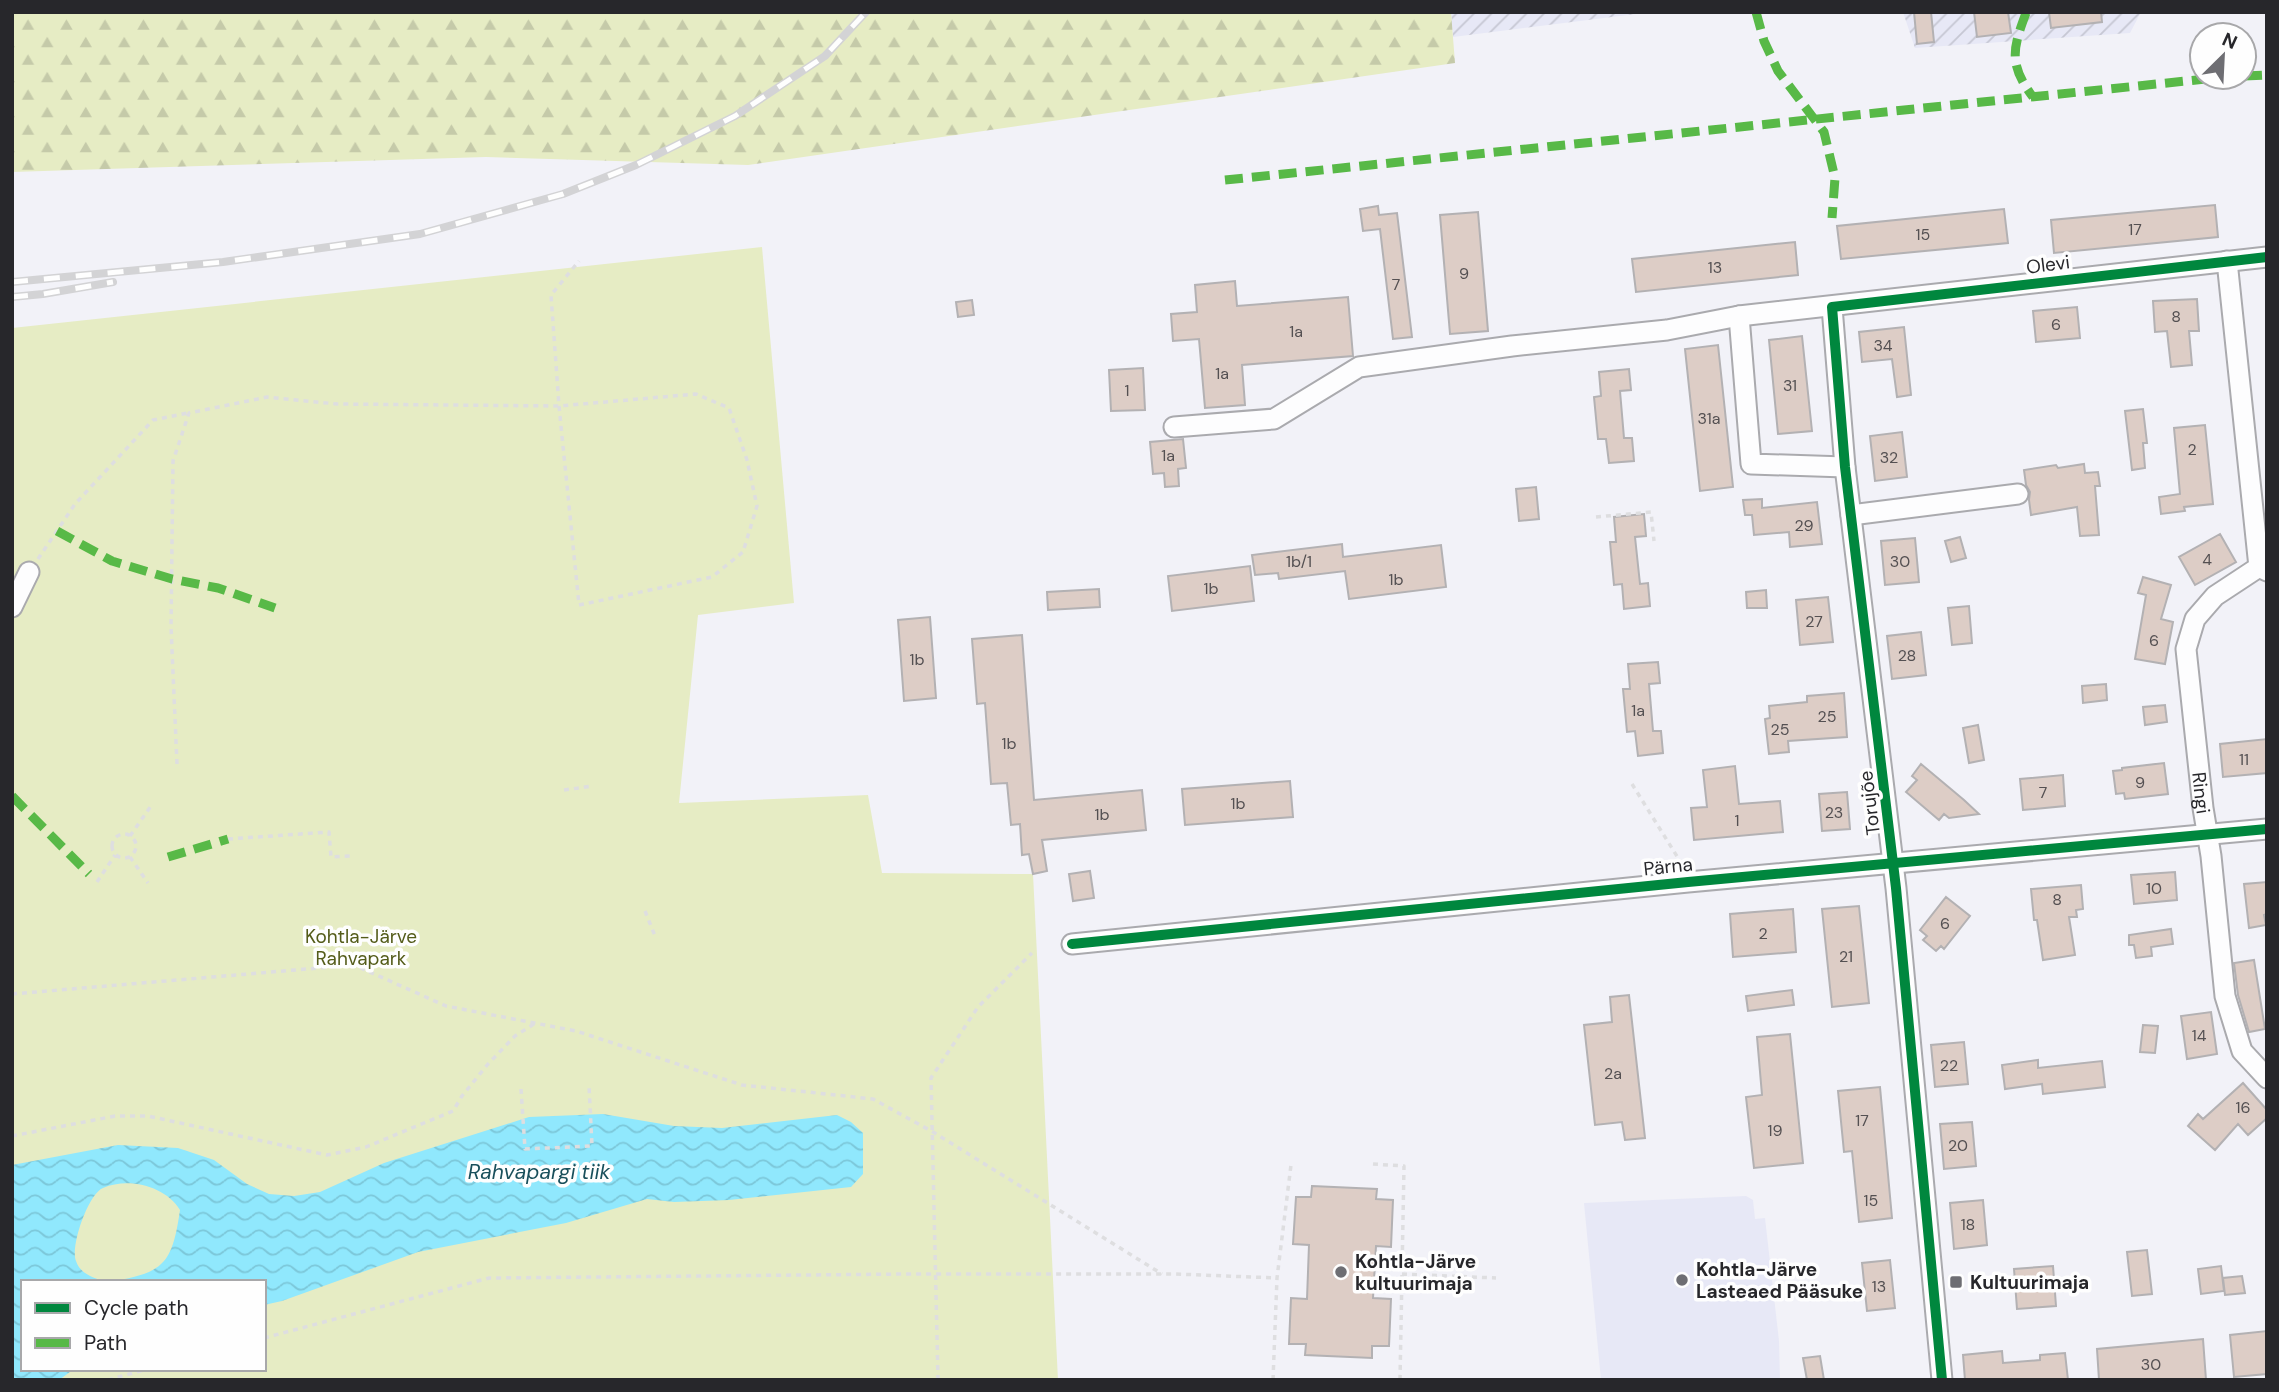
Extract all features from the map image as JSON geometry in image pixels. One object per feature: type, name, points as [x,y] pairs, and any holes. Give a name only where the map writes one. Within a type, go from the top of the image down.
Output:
[{"type":"street","name":"Olevi","points":[[1174,427],[1274,419],[1359,367],[1512,346],[1667,330],[1739,316],[2267,257]]},
{"type":"street","name":"Ringi","points":[[2227,261],[2263,569],[2215,596],[2195,619],[2186,649],[2225,996],[2242,1051],[2267,1078]]},
{"type":"street","name":"Torujõe","points":[[1832,307],[1845,467],[1892,864],[1942,1380]]},
{"type":"street","points":[[1739,316],[1751,464],[1845,467]]},
{"type":"street","points":[[1851,515],[2018,494]]},
{"type":"street","points":[[12,607],[29,572]]},
{"type":"street","name":"Pärna","points":[[1073,944],[1675,883],[2267,829]]},
{"type":"path","points":[[29,572],[75,504],[153,420],[267,397],[338,404],[559,406],[696,394],[730,408],[747,460],[757,506],[743,552],[712,577],[579,605],[559,406],[551,295],[579,261]]},
{"type":"path","points":[[177,764],[171,627],[173,461],[189,412]]},
{"type":"path","points":[[1596,517],[1651,512],[1654,541]]},
{"type":"path","points":[[1632,784],[1684,867]]},
{"type":"path","points":[[564,790],[593,786]]},
{"type":"path","points":[[130,836],[151,806]]},
{"type":"path","points":[[228,839],[329,832],[331,857],[352,856]]},
{"type":"path","points":[[130,836],[136,845],[135,852],[130,857],[122,858],[116,855],[112,844],[116,838],[130,836]]},
{"type":"path","points":[[97,882],[116,855]]},
{"type":"path","points":[[130,857],[148,883]]},
{"type":"path","points":[[645,911],[655,936]]},
{"type":"path","points":[[938,1380],[931,1078],[978,1007],[1032,953]]},
{"type":"path","points":[[12,994],[354,965],[446,1006],[576,1031],[742,1085],[873,1099],[933,1132],[1162,1274]]},
{"type":"path","points":[[12,1136],[115,1116],[148,1116],[327,1155],[366,1147],[453,1111],[488,1064],[515,1036],[535,1023]]},
{"type":"path","points":[[521,1089],[524,1149],[592,1146],[589,1085]]},
{"type":"path","points":[[1373,1164],[1404,1166],[1400,1380]]},
{"type":"path","points":[[1273,1380],[1277,1278],[1291,1165]]},
{"type":"path","points":[[266,1337],[489,1278],[935,1274],[1162,1274],[1277,1278]]},
{"type":"path","points":[[1402,1274],[1496,1278]]},
{"type":"path","points":[[108,1380],[140,1371]]},
{"type":"shaded area","points":[[1451,12],[1652,12],[1453,37]]},
{"type":"shaded area","points":[[1903,12],[2141,12],[2130,33],[1915,48]]},
{"type":"shaded area","name":"Kohtla-Järve Lasteaed Pääsuke","points":[[1746,1196],[1753,1200],[1755,1219],[1765,1218],[1779,1341],[1780,1380],[1601,1380],[1584,1203]]},
{"type":"green space","points":[[12,12],[1451,12],[1455,63],[748,165],[486,157],[12,172]]},
{"type":"green space","name":"Kohtla-Järve Rahvapark","points":[[762,247],[794,603],[698,615],[679,803],[868,795],[882,873],[1033,874],[1058,1380],[12,1380],[12,328]]},
{"type":"water","name":"Rahvapargi tiik","points":[[603,1114],[674,1126],[722,1128],[837,1115],[851,1122],[863,1133],[863,1174],[851,1187],[729,1200],[674,1202],[647,1199],[566,1223],[418,1252],[266,1305],[266,1280],[121,1280],[141,1275],[162,1264],[173,1244],[180,1210],[165,1195],[146,1186],[124,1183],[113,1185],[97,1192],[92,1200],[86,1210],[76,1245],[78,1265],[84,1272],[100,1280],[21,1280],[21,1371],[71,1371],[59,1380],[12,1380],[12,1165],[118,1145],[178,1148],[214,1160],[247,1184],[269,1194],[294,1196],[320,1192],[384,1163],[529,1117]]},
{"type":"building","points":[[1914,12],[1931,12],[1934,42],[1917,44]]},
{"type":"building","points":[[1974,12],[2008,12],[2011,33],[1977,37]]},
{"type":"building","points":[[2049,12],[2101,12],[2102,22],[2051,28]]},
{"type":"building","points":[[2215,205],[2218,237],[2054,253],[2051,220]]},
{"type":"building","points":[[1378,206],[1379,215],[1397,213],[1412,337],[1393,339],[1380,229],[1363,231],[1360,209]]},
{"type":"building","points":[[2004,209],[2008,243],[1841,259],[1837,226]]},
{"type":"building","points":[[1478,212],[1488,331],[1450,334],[1440,215]]},
{"type":"building","points":[[1795,242],[1798,275],[1636,292],[1632,259]]},
{"type":"building","points":[[1235,281],[1237,306],[1348,297],[1353,356],[1242,365],[1245,405],[1205,408],[1199,339],[1173,341],[1171,314],[1197,312],[1195,285]]},
{"type":"building","points":[[2197,299],[2199,331],[2189,331],[2192,365],[2171,367],[2167,331],[2155,332],[2153,301]]},
{"type":"building","points":[[972,300],[974,315],[958,317],[956,302]]},
{"type":"building","points":[[2077,307],[2080,338],[2036,342],[2033,311]]},
{"type":"building","points":[[1904,327],[1911,395],[1897,397],[1892,359],[1862,362],[1859,332]]},
{"type":"building","points":[[1802,336],[1812,431],[1778,434],[1769,340]]},
{"type":"building","points":[[1718,345],[1733,487],[1700,491],[1685,349]]},
{"type":"building","points":[[1143,368],[1145,410],[1111,411],[1109,370]]},
{"type":"building","points":[[1629,369],[1631,390],[1620,391],[1624,438],[1632,438],[1634,461],[1609,463],[1606,439],[1598,439],[1594,397],[1601,396],[1599,372]]},
{"type":"building","points":[[2143,409],[2147,443],[2143,443],[2145,468],[2132,470],[2125,411]]},
{"type":"building","points":[[2205,425],[2213,504],[2184,507],[2185,511],[2161,514],[2159,497],[2180,494],[2174,428]]},
{"type":"building","points":[[1902,432],[1907,477],[1875,481],[1870,436]]},
{"type":"building","points":[[1183,439],[1186,468],[1178,469],[1179,486],[1165,487],[1164,473],[1153,474],[1150,442]]},
{"type":"building","points":[[2084,464],[2085,473],[2098,472],[2100,486],[2095,486],[2099,535],[2080,536],[2077,507],[2031,515],[2030,492],[2024,470]]},
{"type":"building","points":[[1536,487],[1539,519],[1519,521],[1516,489]]},
{"type":"building","points":[[1762,499],[1762,508],[1817,502],[1822,544],[1790,547],[1789,532],[1754,535],[1752,515],[1745,515],[1743,500]]},
{"type":"building","points":[[1644,514],[1646,536],[1635,537],[1640,584],[1648,583],[1650,606],[1624,609],[1622,584],[1614,585],[1610,542],[1616,542],[1614,517]]},
{"type":"building","points":[[2220,534],[2236,562],[2195,585],[2179,557]]},
{"type":"building","points":[[1960,537],[1966,558],[1951,562],[1945,541]]},
{"type":"building","points":[[1915,538],[1919,582],[1885,585],[1881,541]]},
{"type":"building","points":[[1342,544],[1343,557],[1441,545],[1446,587],[1349,599],[1345,571],[1279,579],[1278,573],[1255,575],[1252,555]]},
{"type":"building","points":[[1250,566],[1254,601],[1172,611],[1168,576]]},
{"type":"building","points":[[2143,577],[2171,585],[2161,619],[2173,622],[2165,664],[2135,659],[2146,595],[2138,593]]},
{"type":"building","points":[[1099,589],[1100,607],[1048,610],[1047,592]]},
{"type":"building","points":[[1766,590],[1767,608],[1747,608],[1746,592]]},
{"type":"building","points":[[1828,597],[1833,642],[1800,645],[1796,600]]},
{"type":"building","points":[[1969,606],[1972,643],[1952,645],[1948,608]]},
{"type":"building","points":[[930,617],[936,698],[904,701],[898,620]]},
{"type":"building","points":[[1921,632],[1926,675],[1892,679],[1887,636]]},
{"type":"building","points":[[1022,635],[1034,800],[1142,790],[1146,830],[1042,840],[1047,871],[1033,874],[1029,854],[1022,855],[1020,824],[1011,825],[1007,783],[991,784],[985,703],[977,704],[972,639]]},
{"type":"building","points":[[1658,662],[1660,683],[1649,684],[1653,731],[1661,731],[1663,753],[1638,756],[1635,731],[1627,732],[1623,689],[1630,689],[1628,664]]},
{"type":"building","points":[[2106,684],[2107,700],[2083,703],[2082,686]]},
{"type":"building","points":[[1844,693],[1847,737],[1788,741],[1789,752],[1769,754],[1765,719],[1770,718],[1769,706],[1807,702],[1807,696]]},
{"type":"building","points":[[2165,705],[2167,722],[2145,725],[2143,707]]},
{"type":"building","points":[[1978,725],[1984,760],[1969,763],[1963,728]]},
{"type":"building","points":[[2267,739],[2267,773],[2223,777],[2220,744]]},
{"type":"building","points":[[2164,763],[2168,794],[2125,799],[2124,793],[2116,794],[2113,771]]},
{"type":"building","points":[[1921,764],[1979,814],[1949,818],[1944,814],[1939,820],[1906,792],[1917,780],[1912,776]]},
{"type":"building","points":[[1735,766],[1739,804],[1780,801],[1783,832],[1694,840],[1691,808],[1707,807],[1703,770]]},
{"type":"building","points":[[2063,775],[2065,806],[2023,810],[2020,779]]},
{"type":"building","points":[[1290,781],[1293,817],[1185,825],[1182,789]]},
{"type":"building","points":[[1847,792],[1850,829],[1822,831],[1819,794]]},
{"type":"building","points":[[1090,871],[1094,898],[1073,901],[1069,874]]},
{"type":"building","points":[[2175,872],[2177,900],[2134,904],[2131,875]]},
{"type":"building","points":[[2267,882],[2267,914],[2264,915],[2266,925],[2249,928],[2244,884]]},
{"type":"building","points":[[2081,885],[2083,909],[2076,910],[2077,917],[2069,917],[2075,955],[2043,960],[2037,920],[2034,920],[2031,889]]},
{"type":"building","points":[[1946,897],[1970,916],[1944,949],[1941,946],[1936,951],[1923,940],[1927,936],[1920,930]]},
{"type":"building","points":[[1859,906],[1869,1003],[1832,1007],[1822,909]]},
{"type":"building","points":[[1793,909],[1796,952],[1733,957],[1730,914]]},
{"type":"building","points":[[2171,929],[2173,944],[2151,947],[2152,956],[2136,958],[2134,945],[2129,945],[2129,935]]},
{"type":"building","points":[[2254,960],[2265,1029],[2249,1032],[2238,995],[2234,963]]},
{"type":"building","points":[[1792,990],[1794,1005],[1748,1011],[1746,996]]},
{"type":"building","points":[[1629,995],[1645,1138],[1625,1140],[1622,1122],[1595,1125],[1584,1025],[1612,1022],[1610,997]]},
{"type":"building","points":[[2211,1012],[2217,1054],[2187,1059],[2181,1016]]},
{"type":"building","points":[[2143,1025],[2158,1026],[2155,1053],[2140,1052]]},
{"type":"building","points":[[1790,1034],[1803,1163],[1754,1168],[1746,1097],[1762,1095],[1757,1037]]},
{"type":"building","points":[[1964,1042],[1968,1084],[1935,1087],[1931,1045]]},
{"type":"building","points":[[2038,1060],[2038,1068],[2102,1061],[2105,1087],[2043,1094],[2042,1084],[2005,1089],[2002,1065]]},
{"type":"building","points":[[2243,1083],[2267,1110],[2267,1118],[2248,1135],[2238,1124],[2215,1150],[2188,1126],[2198,1114],[2203,1119]]},
{"type":"building","points":[[1880,1087],[1892,1218],[1859,1222],[1852,1151],[1844,1152],[1838,1091]]},
{"type":"building","points":[[1972,1122],[1976,1166],[1944,1169],[1940,1124]]},
{"type":"building","name":"Kohtla-Järve kultuurimaja","points":[[1312,1186],[1377,1189],[1376,1199],[1393,1200],[1391,1247],[1376,1246],[1373,1298],[1391,1299],[1389,1346],[1372,1346],[1372,1358],[1305,1355],[1306,1344],[1289,1344],[1291,1298],[1307,1299],[1309,1245],[1293,1244],[1296,1197],[1311,1197]]},
{"type":"building","points":[[1983,1200],[1987,1245],[1954,1249],[1950,1203]]},
{"type":"building","points":[[2147,1250],[2152,1294],[2132,1296],[2127,1252]]},
{"type":"building","points":[[1890,1260],[1895,1308],[1867,1311],[1862,1263]]},
{"type":"building","points":[[2053,1266],[2056,1306],[2017,1309],[2014,1269]]},
{"type":"building","points":[[2221,1266],[2224,1291],[2201,1294],[2198,1269]]},
{"type":"building","points":[[2242,1276],[2245,1293],[2225,1295],[2223,1278]]},
{"type":"building","points":[[2267,1331],[2267,1374],[2234,1377],[2230,1335]]},
{"type":"building","points":[[2203,1339],[2206,1380],[2099,1380],[2097,1349]]},
{"type":"building","points":[[2002,1351],[2003,1363],[2040,1360],[2040,1355],[2065,1353],[2068,1380],[1965,1380],[1963,1355]]},
{"type":"building","points":[[1820,1356],[1824,1380],[1807,1380],[1803,1358]]},
{"type":"railway","points":[[12,282],[223,262],[420,234],[563,194],[636,165],[735,116],[825,56],[866,12]]},
{"type":"railway","points":[[12,297],[113,282]]},
{"type":"marked path","points":[[1756,12],[1764,41],[1778,71],[1824,132],[1835,178],[1832,218]]},
{"type":"marked path","points":[[2026,13],[2015,57],[2020,76],[2033,97]]},
{"type":"marked path","points":[[2258,75],[2267,75]]},
{"type":"marked path","points":[[1225,180],[2188,81]]},
{"type":"marked path","points":[[57,531],[112,561],[172,579],[218,588],[275,608]]},
{"type":"marked path","points":[[12,796],[89,874]]},
{"type":"marked path","points":[[168,857],[228,839]]},
{"type":"cycle path","points":[[1942,1380],[1896,888],[1845,467],[1832,307],[2267,257]]},
{"type":"cycle path","points":[[1072,944],[1688,882],[2267,829]]},
{"type":"place","name":"Kohtla-Järve kultuurimaja","points":[[1341,1272]]},
{"type":"place","name":"Kohtla-Järve Lasteaed Pääsuke","points":[[1682,1280]]},
{"type":"place","name":"Kultuurimaja","points":[[1956,1282]]}]
